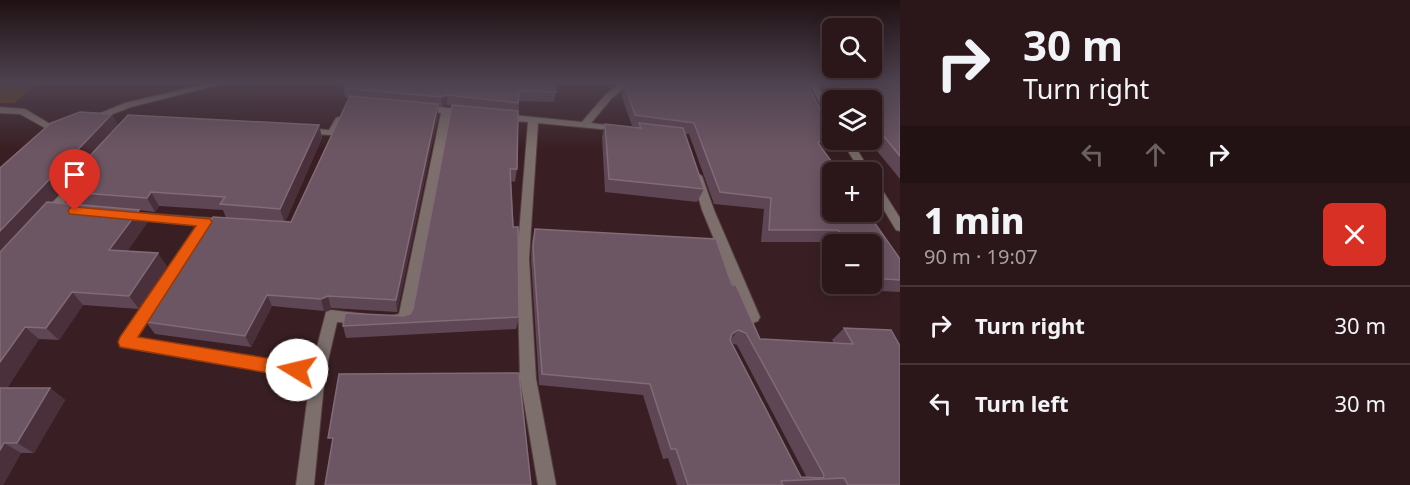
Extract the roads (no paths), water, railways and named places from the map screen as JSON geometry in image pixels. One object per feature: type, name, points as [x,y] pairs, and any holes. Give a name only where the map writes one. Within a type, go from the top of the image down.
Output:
[{"type":"street","points":[[77,124],[128,105],[142,110],[138,115]]},
{"type":"street","points":[[584,125],[601,105]]},
{"type":"street","points":[[413,108],[479,114]]},
{"type":"street","points":[[0,110],[22,111],[57,131]]},
{"type":"street","points":[[305,485],[318,374],[331,316],[405,320],[447,110]]},
{"type":"street","points":[[297,131],[330,138],[342,112]]},
{"type":"street","points":[[490,116],[629,130]]},
{"type":"street","points":[[533,121],[523,259],[528,379],[547,485]]},
{"type":"street","points":[[49,138],[57,131],[67,128]]},
{"type":"street","points":[[695,168],[708,210],[753,317]]},
{"type":"street","points":[[38,226],[59,210],[82,177]]},
{"type":"street","points":[[882,199],[900,227]]},
{"type":"street","points":[[111,214],[226,224]]},
{"type":"street","points":[[205,222],[126,342],[318,374]]}]
